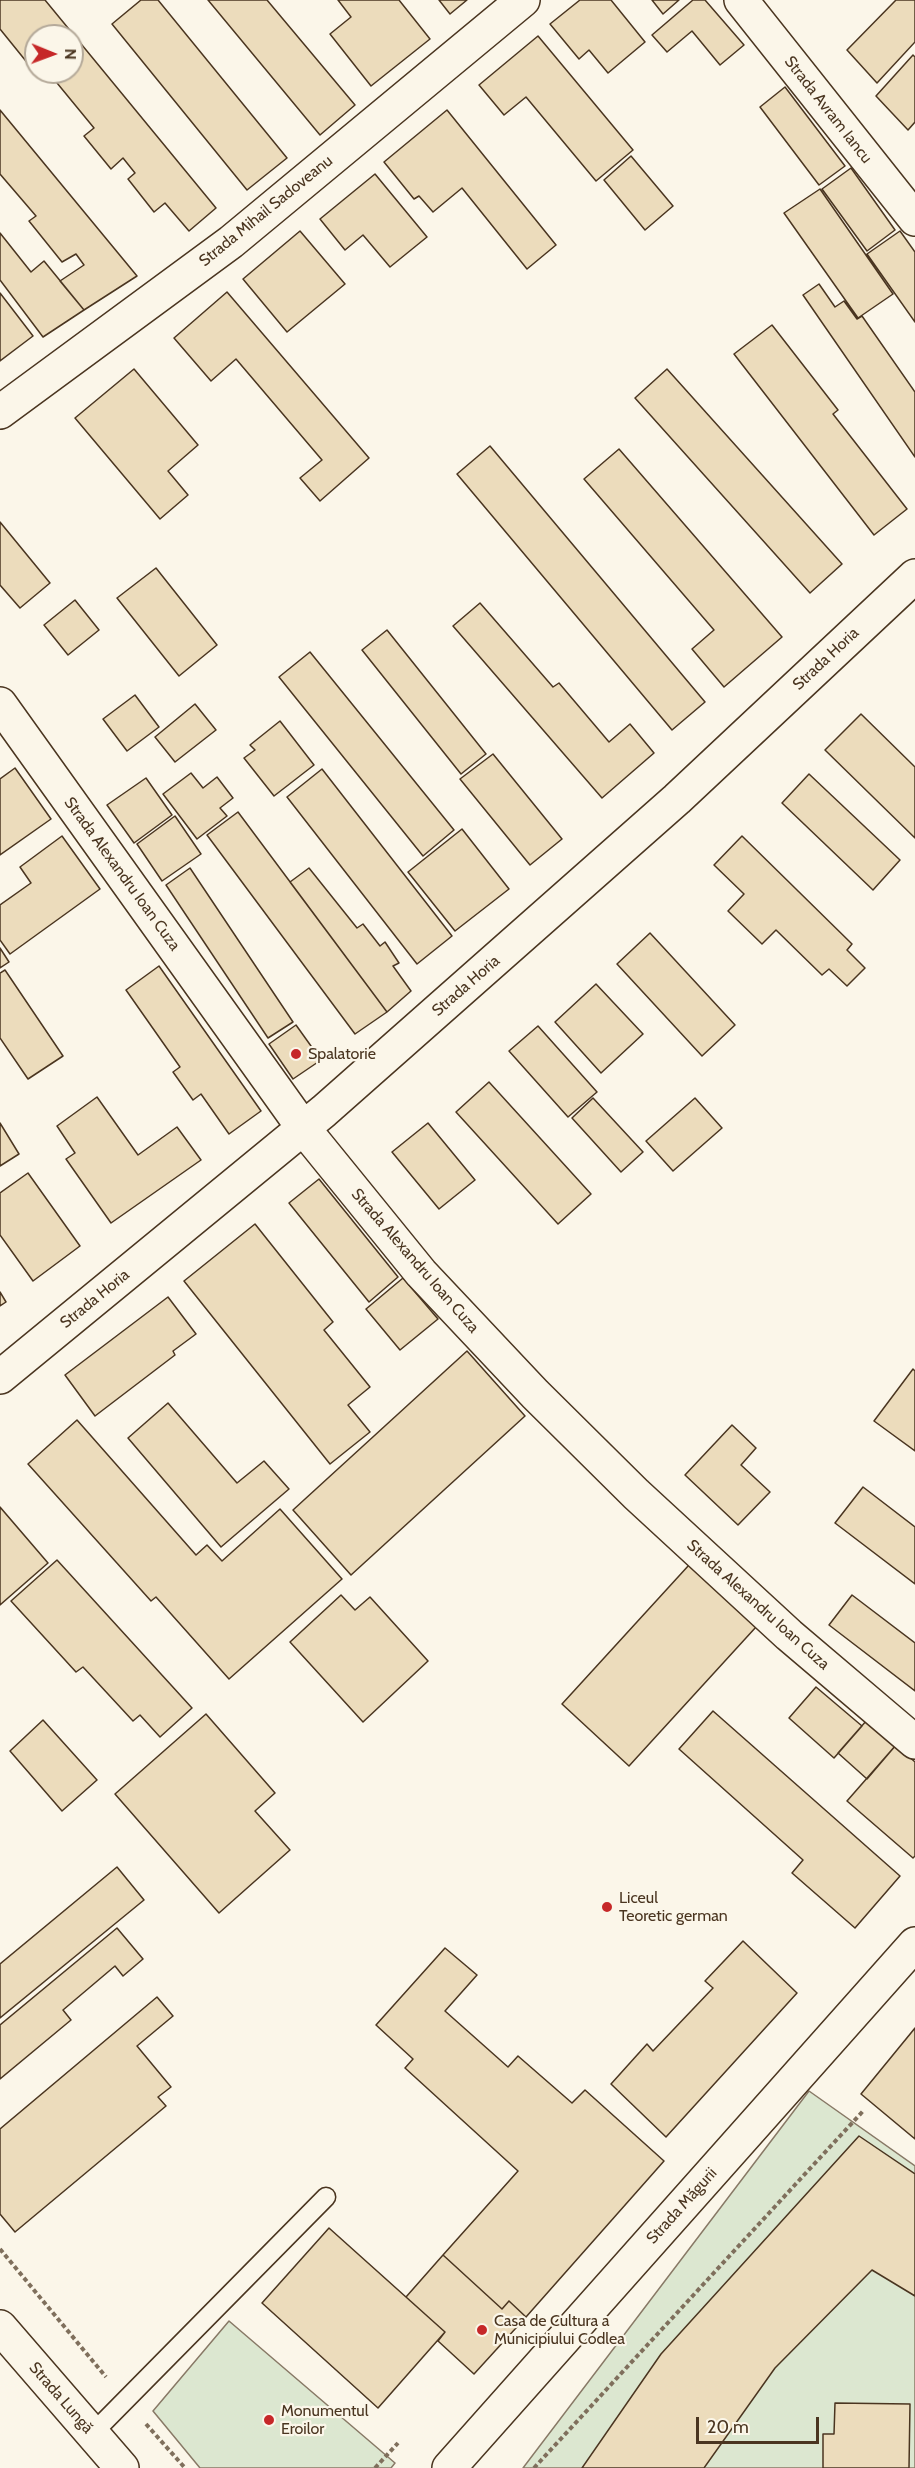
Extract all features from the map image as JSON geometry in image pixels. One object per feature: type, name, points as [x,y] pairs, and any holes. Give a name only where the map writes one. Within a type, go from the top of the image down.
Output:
[{"type":"main road","name":"Strada Mihail Sadoveanu","points":[[0,412],[231,242],[523,0]]},
{"type":"main road","name":"Strada Avram Iancu","points":[[741,0],[915,219]]},
{"type":"main road","name":"Strada Horia","points":[[0,1377],[304,1129],[677,799],[915,576]]},
{"type":"main road","name":"Strada Alexandru Ioan Cuza","points":[[0,704],[304,1129],[421,1273],[636,1494],[789,1635],[915,1742]]},
{"type":"main road","name":"Strada Măgurii","points":[[449,2468],[915,1944]]},
{"type":"main road","name":"Strada Lungă","points":[[0,2327],[123,2468]]},
{"type":"lane","points":[[92,2434],[326,2197]]},
{"type":"path","points":[[534,2468],[864,2110]]},
{"type":"path","points":[[0,2249],[125,2401],[185,2468]]},
{"type":"path","points":[[375,2468],[398,2443]]},
{"type":"green space","points":[[809,2091],[915,2166],[915,2468],[523,2468]]},
{"type":"green space","points":[[229,2321],[395,2463],[391,2468],[200,2468],[153,2411]]},
{"type":"building","points":[[0,0],[45,0],[65,24],[24,24],[24,59],[0,29]]},
{"type":"building","points":[[141,0],[158,0],[287,158],[247,190],[112,24]]},
{"type":"building","points":[[208,0],[267,0],[355,105],[320,135]]},
{"type":"building","points":[[338,0],[399,0],[430,39],[371,86],[330,34],[351,17]]},
{"type":"building","points":[[439,0],[467,0],[450,14]]},
{"type":"building","points":[[580,0],[611,0],[645,42],[608,73],[589,50],[579,59],[550,24]]},
{"type":"building","points":[[652,0],[679,0],[663,14]]},
{"type":"building","points":[[693,0],[705,0],[744,45],[720,65],[692,31],[667,52],[652,35]]},
{"type":"building","points":[[896,0],[915,0],[915,42],[877,83],[847,50]]},
{"type":"building","points":[[538,36],[633,150],[596,181],[526,97],[504,115],[479,85]]},
{"type":"building","points":[[84,47],[216,208],[189,231],[165,203],[154,212],[128,179],[135,173],[123,158],[111,169],[84,136],[94,128],[58,84],[84,84]]},
{"type":"building","points":[[913,55],[915,57],[915,122],[908,130],[876,96]]},
{"type":"building","points":[[785,87],[845,166],[819,185],[760,107]]},
{"type":"building","points":[[0,110],[137,276],[84,310],[60,281],[84,265],[76,254],[62,262],[29,221],[36,216],[0,174]]},
{"type":"building","points":[[447,110],[556,245],[527,269],[462,188],[433,212],[419,196],[414,199],[384,162]]},
{"type":"building","points":[[631,156],[673,206],[645,230],[604,180]]},
{"type":"building","points":[[851,168],[895,230],[867,251],[822,189]]},
{"type":"building","points":[[375,174],[427,237],[390,267],[363,235],[345,250],[320,219]]},
{"type":"building","points":[[820,189],[893,294],[858,318],[784,213]]},
{"type":"building","points":[[300,231],[345,284],[287,332],[243,279]]},
{"type":"building","points":[[900,231],[915,252],[915,322],[867,254]]},
{"type":"building","points":[[0,233],[31,272],[44,261],[84,310],[43,337],[0,280]]},
{"type":"building","points":[[819,284],[835,307],[844,301],[857,319],[862,316],[915,392],[915,457],[803,295]]},
{"type":"building","points":[[227,292],[369,458],[320,501],[300,478],[322,460],[236,359],[211,381],[174,338]]},
{"type":"building","points":[[0,293],[33,336],[0,361]]},
{"type":"building","points":[[772,325],[838,410],[833,414],[907,509],[874,535],[734,354]]},
{"type":"building","points":[[134,369],[198,445],[168,471],[188,495],[160,519],[75,418]]},
{"type":"building","points":[[667,369],[842,564],[810,593],[635,398]]},
{"type":"building","points":[[490,446],[705,702],[672,730],[457,474]]},
{"type":"building","points":[[619,449],[782,637],[724,687],[692,649],[714,630],[584,479]]},
{"type":"building","points":[[0,522],[50,583],[20,608],[0,585]]},
{"type":"building","points":[[156,568],[217,645],[179,676],[117,598]]},
{"type":"building","points":[[75,600],[99,630],[68,655],[44,625]]},
{"type":"building","points":[[480,603],[553,687],[559,683],[609,742],[630,724],[654,753],[602,798],[453,626]]},
{"type":"building","points":[[387,630],[486,754],[461,774],[362,650]]},
{"type":"building","points":[[310,652],[454,830],[423,856],[279,677]]},
{"type":"building","points":[[135,695],[159,727],[127,751],[103,719]]},
{"type":"building","points":[[195,704],[216,730],[175,762],[155,737]]},
{"type":"building","points":[[861,714],[915,767],[915,838],[825,750]]},
{"type":"building","points":[[280,721],[314,765],[274,796],[244,758],[255,750],[250,745]]},
{"type":"building","points":[[493,754],[562,839],[530,865],[460,779]]},
{"type":"building","points":[[15,768],[51,819],[0,855],[0,779]]},
{"type":"building","points":[[322,769],[452,936],[417,964],[287,797]]},
{"type":"building","points":[[191,773],[203,788],[217,777],[233,798],[220,808],[227,816],[197,839],[163,794]]},
{"type":"building","points":[[809,774],[900,860],[873,890],[782,803]]},
{"type":"building","points":[[146,778],[172,815],[134,843],[107,805]]},
{"type":"building","points":[[238,812],[387,1012],[355,1034],[207,835]]},
{"type":"building","points":[[175,816],[201,854],[162,881],[137,844]]},
{"type":"building","points":[[462,829],[509,889],[455,931],[408,872]]},
{"type":"building","points":[[62,836],[100,889],[10,954],[0,940],[0,905],[31,883],[20,867]]},
{"type":"building","points":[[742,836],[852,944],[847,950],[865,968],[847,986],[829,969],[822,975],[776,930],[762,944],[728,911],[744,894],[714,865]]},
{"type":"building","points":[[190,868],[293,1022],[268,1038],[166,885]]},
{"type":"building","points":[[309,868],[357,928],[363,924],[380,946],[385,942],[399,963],[393,966],[411,991],[387,1012],[290,882]]},
{"type":"building","points":[[650,933],[735,1025],[702,1056],[617,964]]},
{"type":"building","points":[[0,948],[9,962],[0,968]]},
{"type":"building","points":[[159,966],[261,1111],[229,1134],[201,1094],[193,1100],[173,1072],[180,1067],[126,990]]},
{"type":"building","points":[[5,970],[63,1056],[28,1079],[0,1038],[0,973]]},
{"type":"building","points":[[596,984],[643,1034],[601,1073],[555,1022]]},
{"type":"building","points":[[296,1025],[321,1060],[293,1079],[269,1044]]},
{"type":"building","points":[[538,1026],[597,1092],[568,1117],[509,1051]]},
{"type":"building","points":[[489,1082],[591,1194],[558,1224],[456,1112]]},
{"type":"building","points":[[97,1097],[138,1155],[177,1127],[201,1160],[111,1223],[66,1159],[75,1153],[57,1126]]},
{"type":"building","points":[[593,1098],[643,1152],[621,1172],[572,1118]]},
{"type":"building","points":[[695,1098],[722,1128],[673,1171],[646,1141]]},
{"type":"building","points":[[0,1123],[19,1154],[0,1166]]},
{"type":"building","points":[[428,1123],[475,1180],[439,1209],[392,1152]]},
{"type":"building","points":[[28,1173],[80,1246],[33,1281],[0,1235],[0,1193]]},
{"type":"building","points":[[319,1179],[398,1277],[369,1302],[289,1203]]},
{"type":"building","points":[[255,1224],[333,1322],[324,1330],[370,1387],[348,1405],[370,1432],[330,1464],[184,1281]]},
{"type":"building","points":[[403,1278],[438,1319],[400,1350],[366,1309]]},
{"type":"building","points":[[0,1292],[6,1302],[0,1306]]},
{"type":"building","points":[[168,1297],[196,1334],[173,1351],[175,1355],[95,1416],[65,1375]]},
{"type":"building","points":[[467,1351],[525,1416],[351,1575],[293,1510]]},
{"type":"building","points":[[913,1369],[915,1371],[915,1451],[874,1421]]},
{"type":"building","points":[[168,1403],[237,1483],[264,1461],[289,1489],[221,1547],[128,1438]]},
{"type":"building","points":[[77,1420],[196,1555],[207,1545],[222,1561],[280,1509],[342,1579],[229,1679],[156,1597],[151,1601],[28,1464]]},
{"type":"building","points":[[732,1425],[756,1448],[741,1465],[770,1492],[738,1525],[685,1475]]},
{"type":"building","points":[[863,1487],[915,1527],[915,1584],[835,1523]]},
{"type":"building","points":[[0,1507],[48,1563],[0,1605]]},
{"type":"building","points":[[57,1560],[192,1708],[160,1737],[140,1715],[133,1721],[83,1667],[76,1672],[11,1601]]},
{"type":"building","points":[[689,1565],[756,1627],[629,1766],[562,1704]]},
{"type":"building","points":[[341,1595],[355,1610],[370,1597],[428,1661],[363,1722],[290,1642]]},
{"type":"building","points":[[852,1595],[915,1643],[915,1691],[829,1625]]},
{"type":"building","points":[[816,1687],[862,1726],[834,1758],[789,1718]]},
{"type":"building","points":[[713,1711],[900,1876],[855,1928],[792,1873],[803,1860],[679,1749]]},
{"type":"building","points":[[206,1714],[275,1793],[255,1811],[290,1850],[219,1913],[115,1794]]},
{"type":"building","points":[[43,1720],[97,1780],[62,1811],[10,1751]]},
{"type":"building","points":[[867,1720],[896,1745],[867,1779],[838,1753]]},
{"type":"building","points":[[896,1745],[915,1762],[915,1856],[913,1858],[847,1801]]},
{"type":"building","points":[[117,1867],[144,1900],[0,2018],[0,1964]]},
{"type":"building","points":[[117,1928],[143,1959],[123,1976],[115,1966],[63,2010],[71,2020],[0,2079],[0,2025]]},
{"type":"building","points":[[743,1941],[797,1993],[666,2137],[611,2084],[647,2044],[653,2051],[713,1988],[705,1981]]},
{"type":"building","points":[[445,1948],[477,1975],[445,2011],[508,2067],[518,2056],[572,2103],[585,2090],[664,2161],[526,2317],[509,2301],[502,2309],[443,2255],[518,2171],[405,2068],[413,2059],[376,2025]]},
{"type":"building","points":[[157,1997],[173,2016],[137,2046],[171,2087],[158,2097],[166,2106],[15,2232],[0,2214],[0,2129]]},
{"type":"building","points":[[915,2028],[915,2139],[861,2094]]},
{"type":"building","points":[[859,2136],[915,2174],[915,2296],[872,2270],[775,2368],[704,2468],[582,2468],[661,2354]]},
{"type":"building","points":[[329,2228],[445,2332],[378,2408],[262,2303]]},
{"type":"building","points":[[443,2255],[502,2309],[509,2301],[526,2317],[474,2374],[438,2341],[445,2332],[406,2297]]},
{"type":"building","points":[[835,2403],[910,2404],[909,2468],[823,2468],[823,2434],[834,2434]]},
{"type":"place","name":"Spalatorie","points":[[296,1054]]},
{"type":"place","name":"Liceul Teoretic german","points":[[607,1907]]},
{"type":"place","name":"Casa de Cultura a Municipiului Codlea","points":[[482,2330]]},
{"type":"place","name":"Monumentul Eroilor","points":[[269,2420]]}]
